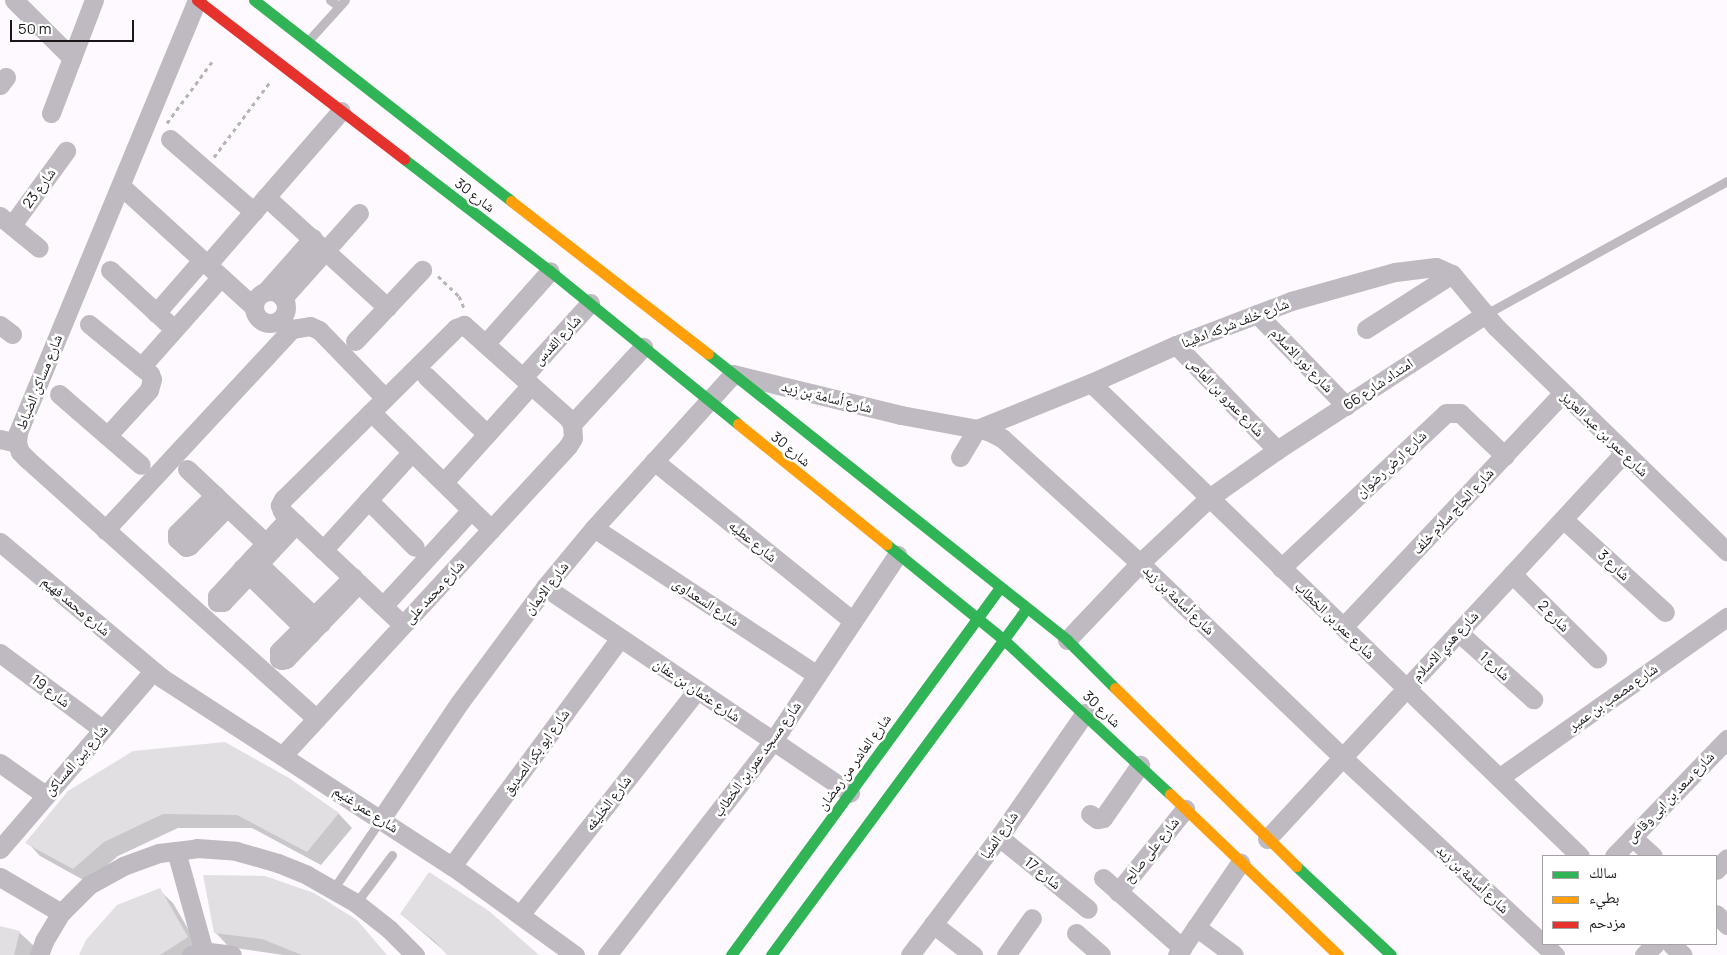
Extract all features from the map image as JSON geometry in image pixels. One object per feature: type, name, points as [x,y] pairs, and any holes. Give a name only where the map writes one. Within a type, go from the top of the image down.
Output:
[{"type":"street","points":[[14,0],[72,58]]},
{"type":"street","points":[[51,113],[94,0]]},
{"type":"street","name":"شارع 30","points":[[197,0],[550,270],[897,555],[1004,640],[1140,765],[1338,955]]},
{"type":"street","name":"شارع مساكن الضباط","points":[[197,0],[18,433],[9,441],[317,719]]},
{"type":"street","name":"شارع 30","points":[[254,0],[733,374],[1067,640],[1267,840],[1391,955]]},
{"type":"street","points":[[141,367],[174,329],[210,267],[266,197],[341,111]]},
{"type":"street","points":[[170,139],[254,212]]},
{"type":"street","name":"شارع 23","points":[[39,248],[6,220],[66,151]]},
{"type":"street","points":[[121,186],[210,267],[260,299]]},
{"type":"street","points":[[266,197],[388,307]]},
{"type":"street","points":[[260,299],[275,292],[283,298],[286,310],[280,320],[274,323],[262,322],[255,312],[260,299],[320,244],[359,213]]},
{"type":"street","points":[[283,298],[320,244]]},
{"type":"street","points":[[156,313],[210,267]]},
{"type":"street","name":"شارع خلف شركه ادفينا","points":[[977,429],[1091,383],[1176,345],[1308,296],[1395,272],[1436,267],[1452,274]]},
{"type":"street","points":[[110,270],[174,329]]},
{"type":"street","points":[[356,341],[422,270]]},
{"type":"street","points":[[486,344],[550,270]]},
{"type":"street","points":[[1366,329],[1452,274],[1486,314]]},
{"type":"street","name":"شارع القدس","points":[[444,482],[487,434],[590,303]]},
{"type":"street","name":"شارع نور الاسلام","points":[[1257,314],[1346,406]]},
{"type":"street","name":"شارع عمر بن عبد العزيز","points":[[1486,314],[1496,327],[1727,552]]},
{"type":"street","name":"امتداد شارع 66","points":[[1067,640],[1140,563],[1209,498],[1277,450],[1486,314]]},
{"type":"street","points":[[89,324],[150,374],[152,385],[107,436]]},
{"type":"street","points":[[403,625],[292,521],[281,509],[283,499],[456,328],[464,325],[468,328],[570,421],[644,347]]},
{"type":"street","points":[[106,530],[292,329],[310,326],[319,330],[385,398]]},
{"type":"street","name":"شارع عمرو بن العاص","points":[[1176,345],[1277,450]]},
{"type":"street","name":"شارع الايمان","points":[[381,819],[460,702],[545,587],[594,528],[733,374]]},
{"type":"street","name":"شارع أسامة بن زيد","points":[[733,374],[901,415],[977,429],[1002,438],[1140,563],[1342,757],[1542,943]]},
{"type":"street","points":[[426,376],[487,434]]},
{"type":"street","name":"شارع عمر بن الخطاب","points":[[1091,383],[1579,855]]},
{"type":"street","name":"شارع الحاج سلام خلف","points":[[1343,628],[1564,393]]},
{"type":"street","points":[[59,394],[141,465]]},
{"type":"street","points":[[371,412],[491,529]]},
{"type":"street","name":"شارع ارض رضوان","points":[[1281,568],[1446,413],[1460,413],[1505,456]]},
{"type":"street","name":"شارع محمد على","points":[[283,755],[568,446],[572,438],[570,421]]},
{"type":"street","points":[[960,457],[977,429]]},
{"type":"street","points":[[323,550],[412,452]]},
{"type":"street","name":"شارع هدي الاسلام","points":[[1267,840],[1624,453]]},
{"type":"street","name":"شارع عطيه","points":[[654,461],[853,621]]},
{"type":"street","points":[[187,469],[269,546]]},
{"type":"street","points":[[368,500],[415,547]]},
{"type":"street","points":[[383,606],[471,510]]},
{"type":"street","name":"شارع 3","points":[[1563,519],[1665,612]]},
{"type":"street","points":[[292,521],[250,566],[312,625],[356,580]]},
{"type":"street","name":"شارع السعداوى","points":[[594,528],[817,675]]},
{"type":"street","name":"شارع محمد فهيم","points":[[0,542],[153,670]]},
{"type":"street","name":"شارع مسجد عمر بن الخطاب","points":[[606,955],[773,741],[897,555]]},
{"type":"street","name":"شارع 2","points":[[1512,574],[1597,658]]},
{"type":"street","name":"شارع عثمان بن عفان","points":[[545,587],[850,793]]},
{"type":"street","name":"شارع العاشر من رمضان","points":[[731,955],[1000,587]]},
{"type":"street","points":[[771,955],[1028,608]]},
{"type":"street","name":"شارع مصعب بن عمير","points":[[1500,777],[1727,618]]},
{"type":"street","name":"شارع 1","points":[[1458,632],[1533,699]]},
{"type":"street","name":"شارع ابو بكر الصديق","points":[[452,866],[620,638]]},
{"type":"street","name":"شارع 19","points":[[0,653],[102,729]]},
{"type":"street","name":"شارع بين المساكن","points":[[0,849],[153,670]]},
{"type":"street","name":"شارع عمر غنيم","points":[[153,670],[452,866],[574,955]]},
{"type":"street","name":"شارع الخليفه","points":[[520,915],[697,690]]},
{"type":"street","name":"شارع المنيا","points":[[910,955],[999,837],[1084,713]]},
{"type":"street","name":"شارع سعد بن ابى وقاص","points":[[1615,855],[1727,739]]},
{"type":"street","points":[[0,763],[45,796]]},
{"type":"street","points":[[1090,814],[1097,819],[1103,818],[1140,765]]},
{"type":"street","name":"شارع على صالح","points":[[1118,892],[1185,809]]},
{"type":"street","name":"شارع 17","points":[[999,837],[1088,908]]},
{"type":"street","points":[[1632,837],[1652,855]]},
{"type":"street","points":[[39,955],[44,941],[61,913],[89,885],[122,866],[159,853],[197,848],[236,851],[278,862],[334,888],[356,902],[389,929],[415,955]]},
{"type":"street","points":[[176,851],[198,954],[232,955]]},
{"type":"street","points":[[1717,869],[1727,858]]},
{"type":"street","points":[[1103,878],[1180,952],[1240,863]]},
{"type":"street","points":[[0,877],[61,913]]},
{"type":"street","points":[[1717,915],[1727,925]]},
{"type":"street","points":[[1006,955],[1032,918]]},
{"type":"street","points":[[933,924],[974,955]]},
{"type":"street","points":[[1196,927],[1234,955]]},
{"type":"street","points":[[1076,933],[1101,955]]},
{"type":"street","name":"شارع أسامة بن زيد","points":[[1544,945],[1555,955]]},
{"type":"street","points":[[1644,955],[1654,945]]},
{"type":"street","points":[[1671,945],[1683,955]]},
{"type":"lane","points":[[308,41],[342,3],[330,0]]},
{"type":"lane","name":"امتداد شارع 66","points":[[1486,314],[1727,181]]},
{"type":"lane","points":[[334,888],[381,819]]},
{"type":"lane","points":[[356,902],[392,855]]},
{"type":"path","points":[[170,139],[166,127],[168,121],[214,59]]},
{"type":"path","points":[[204,169],[283,66]]},
{"type":"path","points":[[422,270],[436,275],[459,296],[467,317],[468,328]]},
{"type":"building","points":[[225,742],[289,778],[339,813],[307,852],[237,815],[163,814],[104,842],[73,869],[25,843],[68,791],[133,751]]},
{"type":"building","points":[[429,872],[489,911],[539,955],[447,955],[436,942],[400,914]]},
{"type":"building","points":[[203,875],[265,876],[314,893],[357,920],[387,955],[302,955],[262,939],[214,933]]},
{"type":"building","points":[[160,888],[188,937],[160,955],[79,955],[86,940],[117,905]]},
{"type":"building","points":[[0,926],[20,931],[14,955],[0,955]]},
{"type":"traffic: fast","points":[[254,0],[511,201]]},
{"type":"traffic: fast","points":[[404,159],[550,271],[738,424]]},
{"type":"traffic: fast","points":[[708,354],[1067,640],[1115,688]]},
{"type":"traffic: fast","points":[[886,544],[1004,640],[1170,794]]},
{"type":"traffic: fast","points":[[731,955],[1000,587]]},
{"type":"traffic: fast","points":[[771,955],[1027,608]]},
{"type":"traffic: fast","points":[[1296,866],[1391,955]]},
{"type":"traffic: slow","points":[[511,201],[708,354]]},
{"type":"traffic: slow","points":[[738,424],[886,544]]},
{"type":"traffic: slow","points":[[1115,688],[1296,866]]},
{"type":"traffic: slow","points":[[1170,794],[1338,955]]},
{"type":"traffic: jam","points":[[197,0],[404,159]]}]
